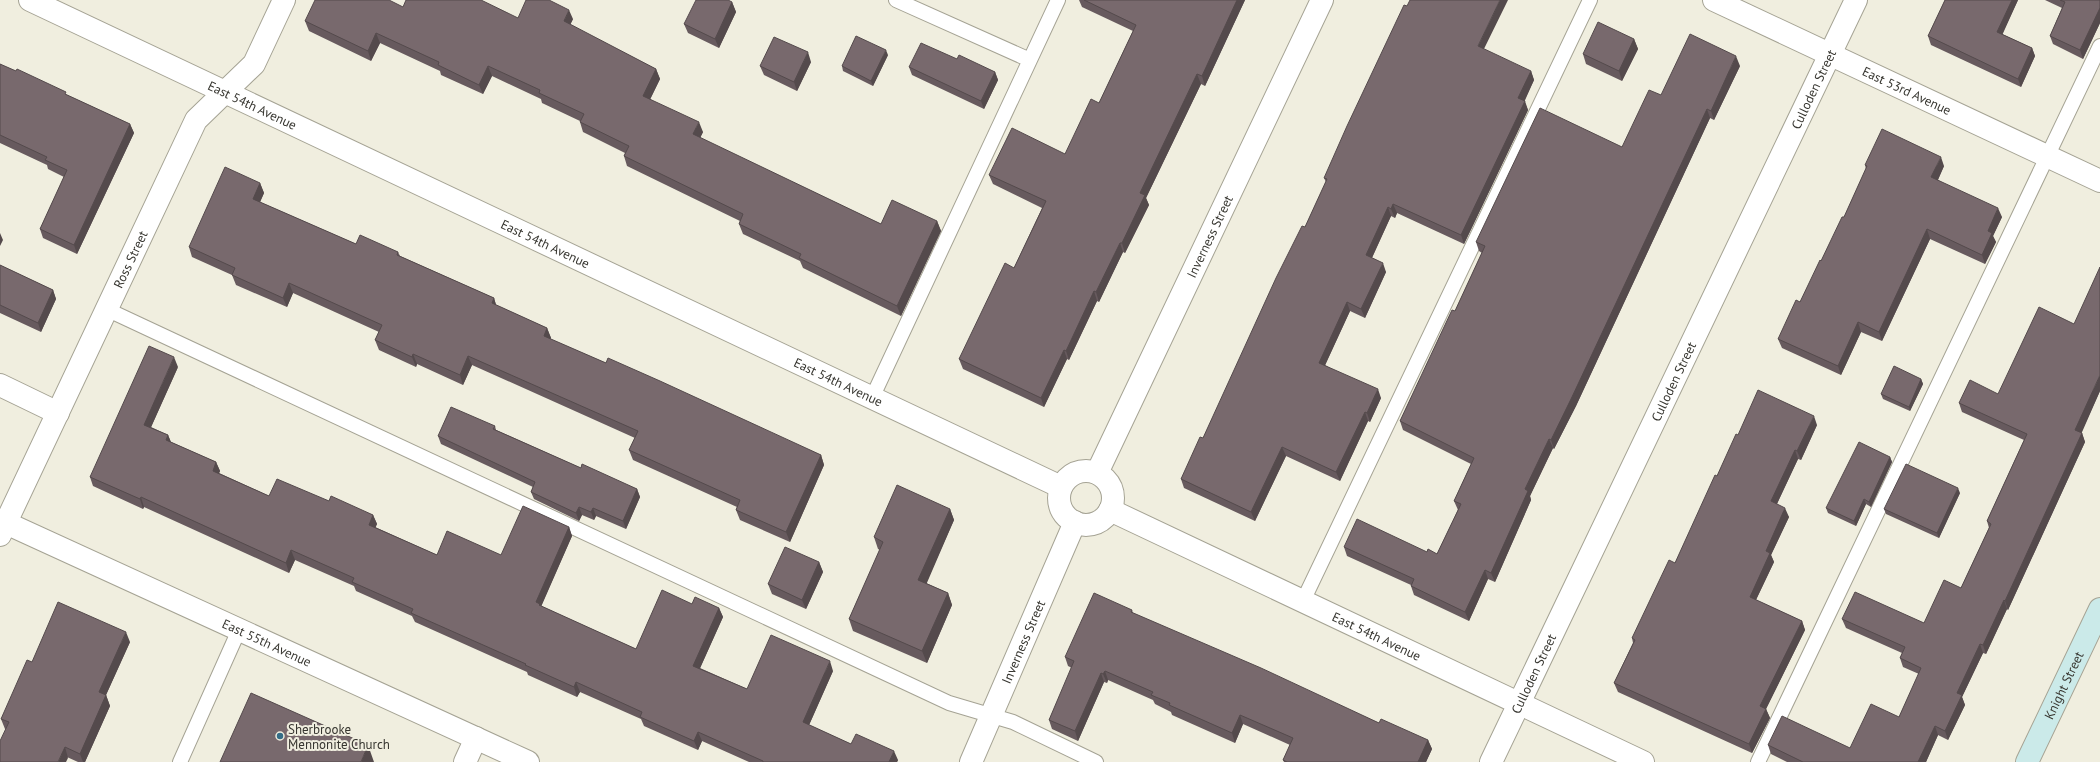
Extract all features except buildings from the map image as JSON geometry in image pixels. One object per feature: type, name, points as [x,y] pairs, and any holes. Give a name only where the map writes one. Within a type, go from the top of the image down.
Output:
[{"type":"main road","name":"Knight Street","points":[[2027,762],[2100,609]]},
{"type":"street","name":"East 54th Avenue","points":[[30,0],[1061,487]]},
{"type":"street","name":"Ross Street","points":[[3,529],[196,120],[254,64],[284,0]]},
{"type":"street","name":"Inverness Street","points":[[1097,473],[1322,0]]},
{"type":"street","name":"East 53rd Avenue","points":[[1714,0],[1829,55],[2100,180]]},
{"type":"street","name":"Culloden Street","points":[[1491,762],[1856,0]]},
{"type":"street","points":[[0,385],[58,413]]},
{"type":"street","points":[[1080,472],[1097,473],[1104,478],[1112,494],[1110,510],[1105,517],[1091,525],[1075,522],[1062,511],[1059,495],[1061,487],[1072,474],[1080,472]]},
{"type":"street","name":"East 54th Avenue","points":[[1110,510],[1643,762]]},
{"type":"street","name":"Inverness Street","points":[[971,762],[1075,522]]},
{"type":"street","name":"East 55th Avenue","points":[[3,529],[239,630],[528,762]]},
{"type":"street","points":[[465,762],[476,738]]},
{"type":"lane","points":[[896,0],[1030,60]]},
{"type":"lane","points":[[872,398],[1058,0]]},
{"type":"lane","points":[[1303,601],[1590,0]]},
{"type":"lane","points":[[1758,762],[2100,46]]},
{"type":"lane","points":[[106,309],[941,699],[990,716],[1013,722],[1096,762]]},
{"type":"lane","points":[[180,762],[239,630]]},
{"type":"place","name":"Sherbrooke Mennonite Church","points":[[280,736]]}]
